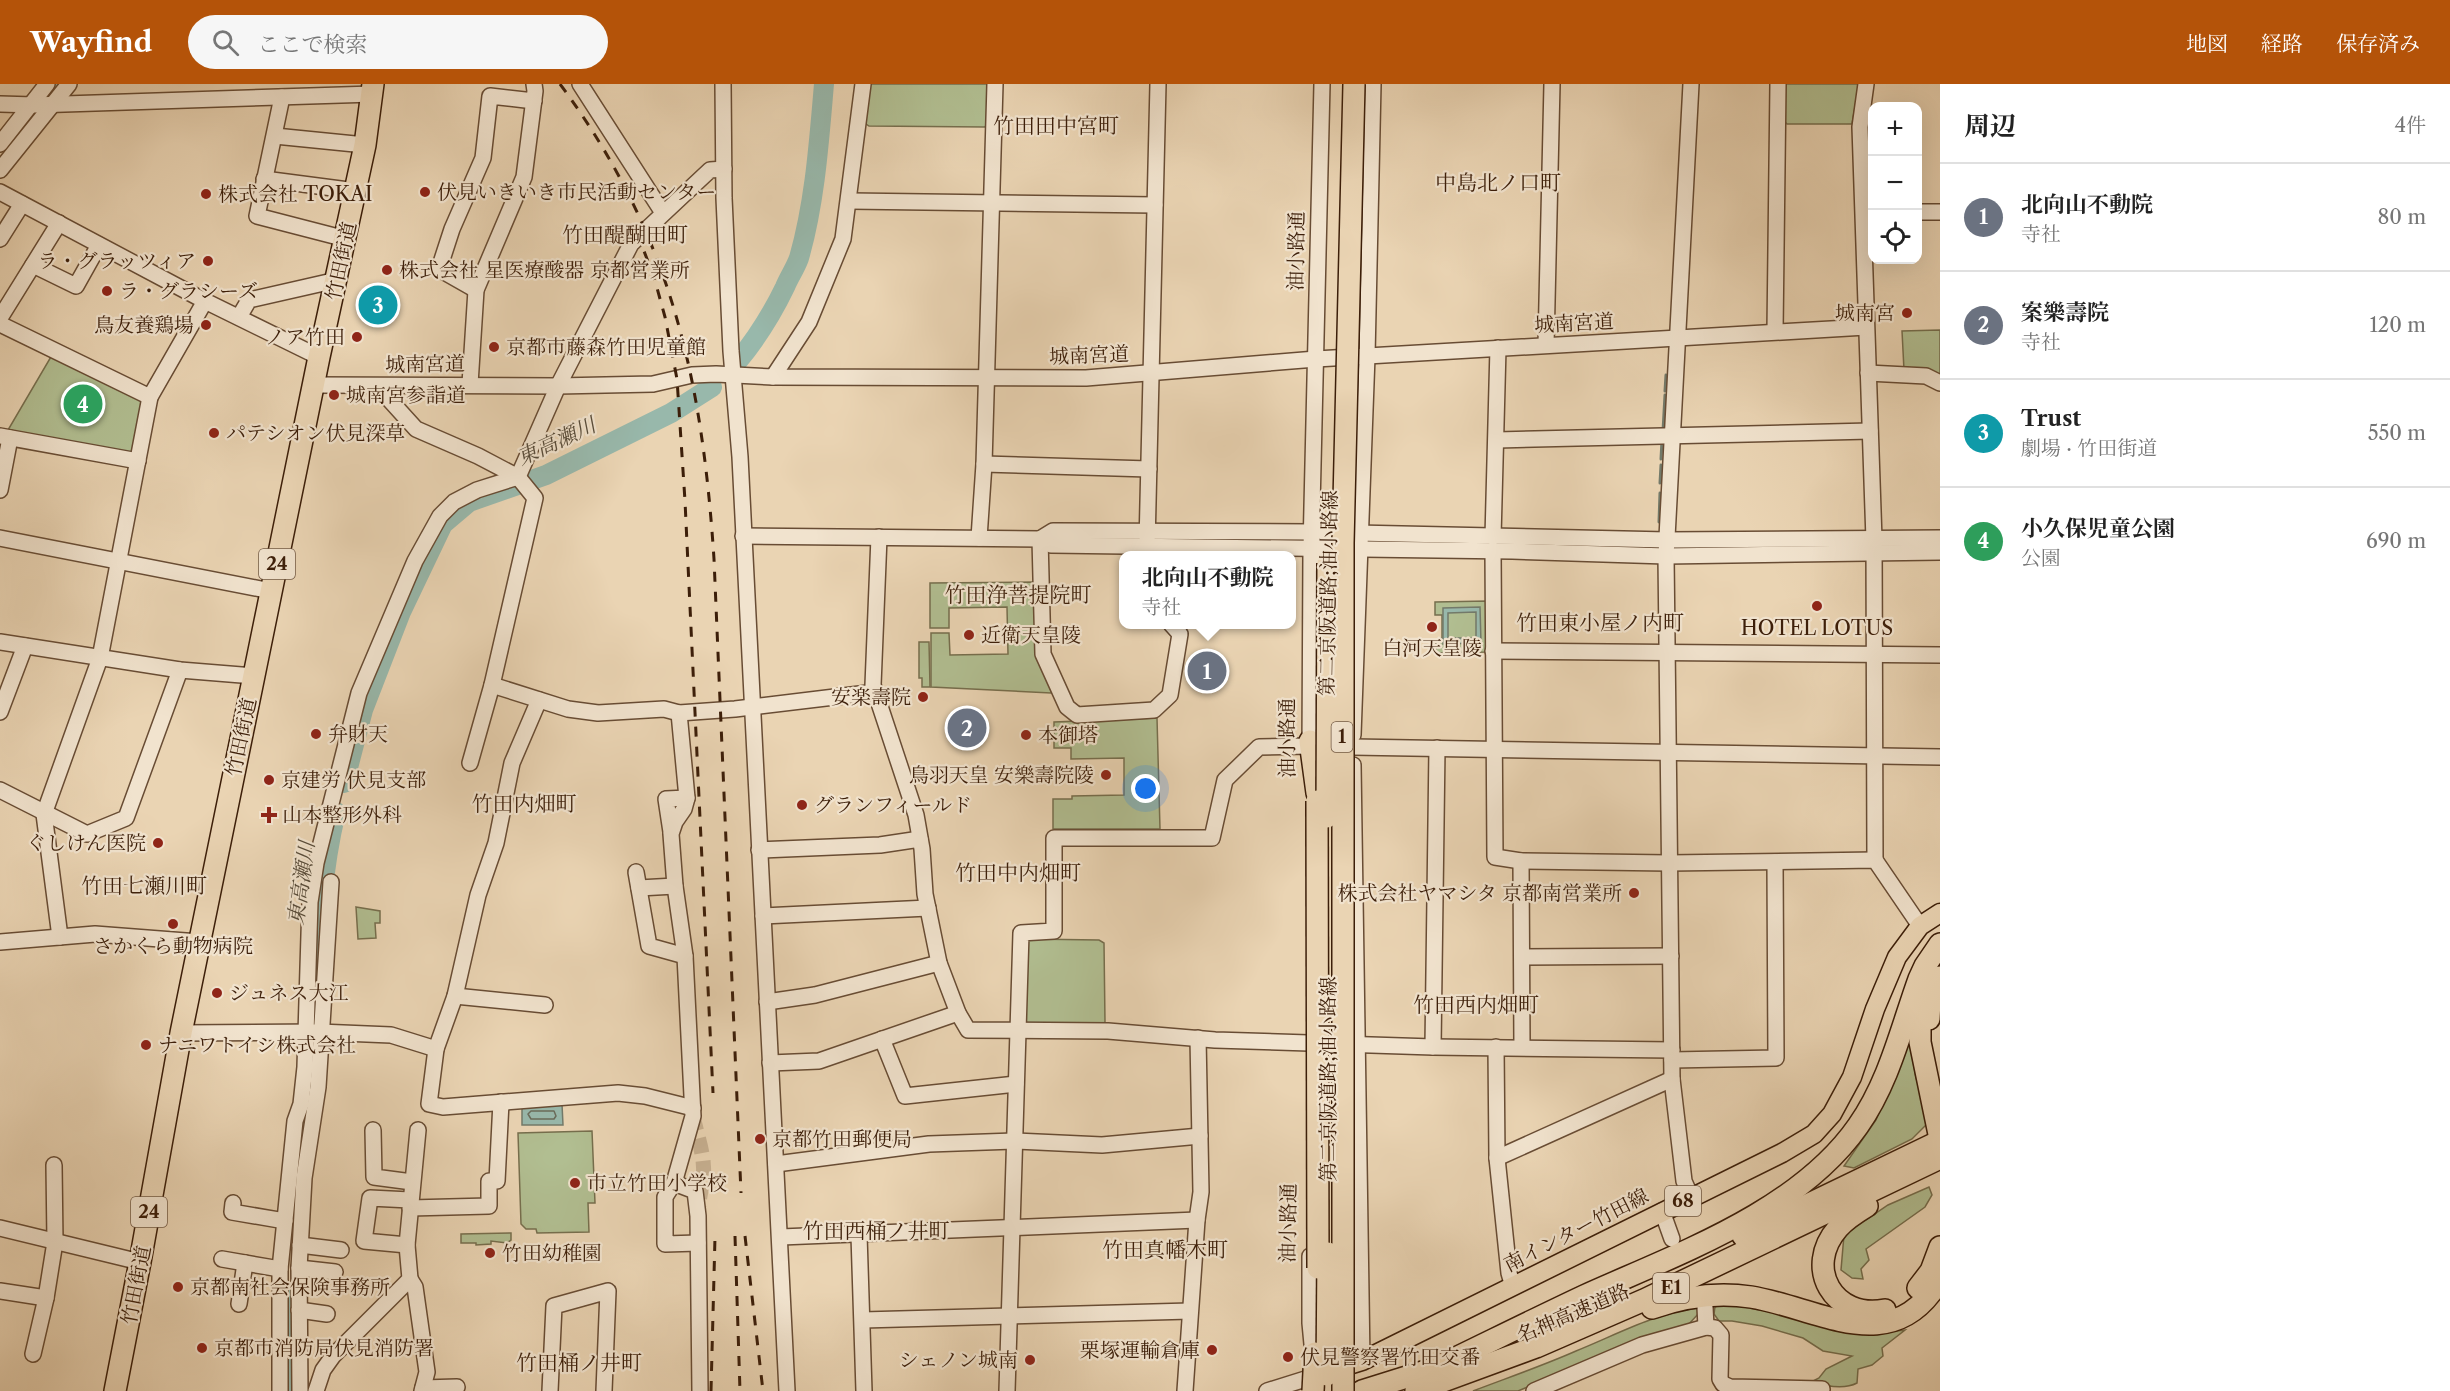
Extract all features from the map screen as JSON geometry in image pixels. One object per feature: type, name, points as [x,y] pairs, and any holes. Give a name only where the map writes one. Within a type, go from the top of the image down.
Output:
[{"type":"highway","name":"第二京阪道路;油小路線","points":[[1318,1387],[1327,669],[1340,84]]},
{"type":"highway","name":"第二京阪道路;油小路線","points":[[1343,1391],[1343,543],[1354,84]]},
{"type":"highway","name":"竹田街道","points":[[115,1391],[199,942],[319,357],[356,192],[373,89]]},
{"type":"highway","points":[[1354,709],[1349,879],[1355,1391]]},
{"type":"highway","points":[[1310,743],[1317,793],[1318,1387]]},
{"type":"highway","points":[[1938,947],[1924,979],[1918,1010],[1918,1028],[1940,1140]]},
{"type":"highway","points":[[1433,1369],[1744,1221],[1812,1175],[1845,1143],[1870,1107],[1890,1063],[1919,979],[1938,947]]},
{"type":"highway","points":[[1940,977],[1934,991],[1929,1015],[1930,1041],[1940,1088]]},
{"type":"highway","name":"名神高速道路","points":[[1361,1391],[1433,1369],[1500,1344],[1924,1166],[1940,1140]]},
{"type":"highway","name":"名神高速道路","points":[[1416,1391],[1479,1370],[1644,1300],[1940,1158]]},
{"type":"highway","points":[[1924,1166],[1837,1228],[1824,1256],[1824,1276],[1833,1293],[1848,1306],[1867,1312],[1888,1310],[1911,1297],[1921,1285],[1931,1271],[1940,1247]]},
{"type":"highway","points":[[1479,1370],[1659,1306],[1695,1297],[1750,1297],[1849,1323],[1862,1325],[1887,1323],[1900,1318],[1921,1304],[1940,1279]]},
{"type":"main road","name":"南インター竹田線","points":[[1318,1387],[1362,1361],[1801,1143],[1814,1134],[1832,1114],[1852,1077],[1875,1009],[1897,957],[1920,926],[1940,913]]},
{"type":"main road","points":[[1361,1391],[1362,1361]]},
{"type":"street","points":[[0,170],[42,105],[47,84]]},
{"type":"street","points":[[0,144],[42,105],[69,84]]},
{"type":"street","points":[[470,384],[476,290],[524,177],[534,101],[534,84]]},
{"type":"street","points":[[580,84],[663,213]]},
{"type":"street","points":[[723,84],[723,169],[733,376],[736,394],[781,1237],[787,1391]]},
{"type":"street","points":[[773,377],[809,322],[843,239],[850,201],[863,84]]},
{"type":"street","points":[[979,538],[984,464],[995,84]]},
{"type":"street","points":[[1147,545],[1158,84]]},
{"type":"street","name":"油小路通","points":[[1318,1387],[1310,1323],[1312,1042],[1310,743],[1311,532],[1322,84]]},
{"type":"street","points":[[1321,126],[1326,84]]},
{"type":"street","points":[[1362,1361],[1353,747],[1367,356],[1373,84]]},
{"type":"street","points":[[1546,345],[1552,84]]},
{"type":"street","points":[[1691,84],[1666,548],[1672,1079],[1684,1181],[1691,1197]]},
{"type":"street","points":[[1775,331],[1778,84]]},
{"type":"street","points":[[1866,84],[1860,127],[1868,211],[1866,327],[1874,547],[1875,860],[1920,926]]},
{"type":"street","points":[[0,104],[42,105],[282,97],[373,89]]},
{"type":"street","points":[[476,290],[438,269],[452,229],[483,158],[490,96],[534,101]]},
{"type":"street","points":[[282,97],[257,216],[346,239]]},
{"type":"street","points":[[275,136],[365,146]]},
{"type":"street","points":[[300,1391],[300,1245],[304,1178],[318,1087],[308,946],[310,902],[315,873],[360,693],[415,561],[440,516],[453,502],[477,490],[519,477],[558,387],[631,244],[710,170],[723,169]]},
{"type":"street","points":[[264,179],[356,192]]},
{"type":"street","points":[[0,192],[205,301],[319,357]]},
{"type":"street","points":[[850,201],[1155,205]]},
{"type":"street","points":[[0,239],[22,204]]},
{"type":"street","points":[[1922,212],[1940,212]]},
{"type":"street","points":[[0,318],[59,223]]},
{"type":"street","points":[[33,265],[76,286],[99,245]]},
{"type":"street","points":[[239,317],[249,300],[337,280]]},
{"type":"street","points":[[60,936],[44,814],[100,658],[150,397],[205,301]]},
{"type":"street","points":[[0,324],[150,397]]},
{"type":"street","name":"城南宮道","points":[[314,385],[470,384],[558,387],[653,384],[692,375],[1086,378],[1316,359],[1866,327]]},
{"type":"street","points":[[1498,348],[1493,544],[1495,857],[1521,861],[1669,863],[1875,860]]},
{"type":"street","points":[[1868,373],[1926,376],[1940,383]]},
{"type":"street","points":[[377,386],[416,429],[519,477],[535,498],[492,685],[470,763]]},
{"type":"street","points":[[1497,440],[1870,431]]},
{"type":"street","points":[[0,490],[5,437],[138,461]]},
{"type":"street","points":[[984,464],[1149,469]]},
{"type":"street","points":[[1147,545],[1311,532],[1360,533],[1493,544],[1666,548],[1874,547],[1940,552]]},
{"type":"street","points":[[743,536],[1040,539],[1051,545],[1359,550],[1493,544]]},
{"type":"street","points":[[879,537],[873,685],[913,805],[920,839],[928,908],[939,963],[958,1012],[968,1030],[1108,1031],[1198,1038],[1433,1047],[1522,1047],[1776,1058],[1775,862]]},
{"type":"street","points":[[0,538],[271,591]]},
{"type":"street","points":[[1874,547],[1940,538]]},
{"type":"street","points":[[1040,539],[1043,654],[1067,707],[1077,715],[1154,710],[1170,695],[1180,634],[1176,629]]},
{"type":"street","points":[[0,642],[180,670],[254,676]]},
{"type":"street","points":[[0,712],[25,646]]},
{"type":"street","points":[[1493,651],[1940,655]]},
{"type":"street","points":[[0,790],[87,834],[126,818],[180,670]]},
{"type":"street","points":[[492,685],[568,709],[598,713],[664,709],[679,713],[876,692]]},
{"type":"street","points":[[539,700],[512,763],[496,843],[478,895],[455,996],[436,1049],[429,1104],[443,1107],[618,1093],[645,1096],[693,1112]]},
{"type":"street","points":[[679,713],[687,798],[671,834],[675,886],[685,956],[693,1112],[674,1183],[665,1197],[665,1244],[698,1244]]},
{"type":"street","points":[[1007,1391],[1021,933],[1054,931],[1054,838],[1212,838],[1225,780],[1259,747],[1310,743]]},
{"type":"street","points":[[1353,747],[1940,757]]},
{"type":"street","points":[[1433,1047],[1437,748]]},
{"type":"street","points":[[759,850],[880,845],[920,839]]},
{"type":"street","points":[[1521,861],[1522,1047]]},
{"type":"street","points":[[636,872],[649,946],[685,956]]},
{"type":"street","points":[[280,1391],[280,1269],[296,1120],[301,1104],[305,1067],[315,1032],[331,882]]},
{"type":"street","points":[[639,888],[675,886]]},
{"type":"street","points":[[763,916],[928,908]]},
{"type":"street","points":[[0,942],[95,934],[199,942]]},
{"type":"street","points":[[1522,957],[1671,956]]},
{"type":"street","points":[[767,1002],[815,995],[939,963]]},
{"type":"street","points":[[455,996],[545,1005]]},
{"type":"street","points":[[770,1063],[819,1061],[958,1012]]},
{"type":"street","points":[[181,1033],[315,1032],[391,1035],[436,1049]]},
{"type":"street","points":[[1185,1391],[1201,1192],[1198,1038]]},
{"type":"street","points":[[882,1039],[905,1096],[1016,1084]]},
{"type":"street","points":[[1496,1047],[1497,1158],[1509,1273],[1513,1287]]},
{"type":"street","points":[[1497,1158],[1672,1079]]},
{"type":"street","points":[[407,1245],[364,1241],[370,1198],[410,1204],[489,1206],[489,1181],[497,1181],[501,1102]]},
{"type":"street","points":[[373,1130],[374,1177],[412,1182]]},
{"type":"street","points":[[418,1130],[407,1245],[410,1279],[415,1287],[427,1372],[422,1389],[457,1387]]},
{"type":"street","points":[[776,1164],[928,1144],[1014,1141],[1102,1145],[1200,1136]]},
{"type":"street","points":[[33,1354],[46,1299],[55,1242],[54,1165]]},
{"type":"street","points":[[674,1183],[695,1191],[698,1216],[700,1391]]},
{"type":"street","points":[[233,1203],[232,1212],[285,1221]]},
{"type":"street","points":[[1662,1211],[1672,1239]]},
{"type":"street","points":[[781,1237],[1197,1220]]},
{"type":"street","points":[[0,1228],[140,1262]]},
{"type":"street","points":[[859,1235],[864,1391]]},
{"type":"street","points":[[300,1245],[341,1250]]},
{"type":"street","points":[[222,1259],[280,1269]]},
{"type":"street","points":[[239,1304],[245,1263]]},
{"type":"street","points":[[299,1268],[335,1272]]},
{"type":"street","points":[[316,1391],[323,1370],[333,1356],[410,1279]]},
{"type":"street","points":[[0,1291],[46,1299]]},
{"type":"street","points":[[550,1391],[554,1306],[608,1291],[604,1391]]},
{"type":"street","points":[[1705,1307],[1706,1327]]},
{"type":"street","points":[[863,1320],[1190,1311]]},
{"type":"street","points":[[281,1325],[299,1317],[327,1314]]},
{"type":"street","points":[[1534,1391],[1642,1344],[1706,1327],[1715,1328],[1721,1335],[1720,1379],[1723,1384],[1730,1387],[1822,1389]]},
{"type":"street","points":[[1267,1391],[1318,1387]]},
{"type":"green space","points":[[867,84],[989,84],[989,121],[985,127],[869,126],[863,122]]},
{"type":"green space","points":[[1783,84],[1859,84],[1852,124],[1787,124],[1784,121]]},
{"type":"green space","points":[[1940,330],[1940,376],[1904,370],[1902,331]]},
{"type":"green space","points":[[52,355],[140,396],[144,406],[134,454],[8,430]]},
{"type":"green space","points":[[1034,582],[1037,653],[1054,690],[1051,693],[931,687],[931,633],[949,633],[950,655],[1008,654],[1007,607],[949,608],[949,628],[930,628],[930,583]]},
{"type":"green space","points":[[1487,601],[1487,652],[1436,653],[1436,639],[1442,638],[1442,615],[1435,615],[1435,602]]},
{"type":"green space","points":[[919,642],[929,642],[930,687],[922,687],[922,678],[919,678]]},
{"type":"green space","points":[[1157,718],[1160,829],[1053,829],[1053,799],[1072,799],[1072,796],[1124,795],[1124,758],[1071,759],[1071,748],[1054,748],[1054,722]]},
{"type":"green space","points":[[356,907],[380,911],[380,923],[375,923],[376,938],[358,939]]},
{"type":"green space","points":[[1029,939],[1099,940],[1104,943],[1105,1022],[1102,1026],[1028,1026],[1022,1021],[1025,943]]},
{"type":"green space","points":[[1910,1043],[1916,1078],[1926,1104],[1926,1125],[1912,1139],[1854,1168],[1844,1166],[1876,1120]]},
{"type":"green space","points":[[592,1131],[595,1203],[588,1203],[589,1232],[537,1233],[536,1229],[526,1229],[521,1224],[518,1133]]},
{"type":"green space","points":[[1929,1187],[1932,1195],[1925,1207],[1866,1249],[1869,1260],[1861,1269],[1863,1279],[1852,1278],[1841,1270],[1844,1235],[1888,1205]]},
{"type":"green space","points":[[511,1233],[511,1240],[507,1243],[491,1241],[491,1244],[476,1245],[476,1243],[461,1243],[461,1234]]},
{"type":"green space","points":[[1723,1303],[1792,1316],[1848,1333],[1869,1334],[1905,1330],[1882,1348],[1883,1356],[1872,1365],[1858,1369],[1857,1383],[1840,1387],[1828,1386],[1811,1382],[1819,1378],[1826,1369],[1852,1356],[1823,1351],[1803,1338],[1762,1326],[1719,1321],[1714,1314],[1715,1307]]},
{"type":"green space","points":[[1697,1308],[1700,1312],[1687,1326],[1518,1391],[1473,1391],[1650,1320]]},
{"type":"water","points":[[1480,607],[1481,643],[1443,644],[1443,608]],"holes":[[[1476,612],[1476,638],[1448,638],[1448,613]]]},
{"type":"water","points":[[562,1104],[563,1125],[522,1125],[522,1105]]},
{"type":"waterway","points":[[13,143],[55,84]]},
{"type":"waterway","name":"東高瀬川","points":[[738,361],[752,344],[769,316],[799,258],[813,194],[824,84]]},
{"type":"waterway","points":[[1665,391],[1666,375]]},
{"type":"waterway","name":"東高瀬川","points":[[344,783],[363,710],[401,612],[443,524],[469,502],[546,475],[671,413],[712,387]]},
{"type":"waterway","points":[[1663,431],[1665,395]]},
{"type":"waterway","points":[[1661,459],[1662,440]]},
{"type":"waterway","points":[[1660,483],[1661,465]]},
{"type":"waterway","points":[[1659,522],[1660,493]]},
{"type":"waterway","name":"東高瀬川","points":[[313,1050],[322,900],[336,812]]},
{"type":"waterway","name":"東高瀬川","points":[[298,1184],[300,1141],[308,1092]]},
{"type":"waterway","name":"東高瀬川","points":[[291,1391],[292,1298]]},
{"type":"tunnel","points":[[693,1116],[704,1170],[699,1207]]},
{"type":"railway","points":[[560,84],[598,140],[629,196],[654,252],[674,310],[689,368],[700,429],[714,559],[741,1193]]},
{"type":"railway","points":[[637,233],[654,277],[665,317],[677,379],[685,501],[713,1093]]},
{"type":"railway","points":[[735,1236],[740,1391]]},
{"type":"railway","points":[[745,1236],[763,1391]]},
{"type":"railway","points":[[711,1391],[715,1237]]},
{"type":"place","name":"伏見いきいき市民活動センター","points":[[425,192]]},
{"type":"place","name":"株式会社 TOKAI","points":[[206,194]]},
{"type":"place","name":"ラ・グラッツィア","points":[[208,261]]},
{"type":"place","name":"株式会社 星医療酸器 京都営業所","points":[[387,270]]},
{"type":"place","name":"ラ・グラシーズ","points":[[107,291]]},
{"type":"place","name":"Trust","points":[[378,305]]},
{"type":"place","name":"城南宮","points":[[1907,313]]},
{"type":"place","name":"鳥友養鶏場","points":[[206,325]]},
{"type":"place","name":"ノア竹田","points":[[357,337]]},
{"type":"place","name":"京都市藤森竹田児童館","points":[[494,347]]},
{"type":"place","name":"城南宮参詣道","points":[[334,395]]},
{"type":"place","name":"小久保児童公園","points":[[83,404]]},
{"type":"place","name":"パテシオン伏見深草","points":[[214,433]]},
{"type":"place","name":"HOTEL LOTUS","points":[[1817,606]]},
{"type":"place","name":"白河天皇陵","points":[[1432,627]]},
{"type":"place","name":"近衛天皇陵","points":[[969,635]]},
{"type":"place","name":"北向山不動院","points":[[1207,671]]},
{"type":"place","name":"安楽壽院","points":[[923,697]]},
{"type":"place","name":"案樂壽院","points":[[967,728]]},
{"type":"place","name":"弁財天","points":[[316,734]]},
{"type":"place","name":"本御塔","points":[[1026,735]]},
{"type":"place","name":"鳥羽天皇 安樂壽院陵","points":[[1106,775]]},
{"type":"place","name":"京建労 伏見支部","points":[[269,780]]},
{"type":"place","name":"グランフィールド","points":[[802,805]]},
{"type":"place","name":"山本整形外科","points":[[269,815]]},
{"type":"place","name":"ぐしけん医院","points":[[158,843]]},
{"type":"place","name":"株式会社ヤマシタ 京都南営業所","points":[[1634,893]]},
{"type":"place","name":"さかくら動物病院","points":[[173,924]]},
{"type":"place","name":"ジュネス大江","points":[[217,993]]},
{"type":"place","name":"ナニワトイシ株式会社","points":[[146,1045]]},
{"type":"place","name":"京都竹田郵便局","points":[[760,1139]]},
{"type":"place","name":"市立竹田小学校","points":[[575,1183]]},
{"type":"place","name":"竹田幼稚園","points":[[490,1253]]},
{"type":"place","name":"京都南社会保険事務所","points":[[178,1287]]},
{"type":"place","name":"京都市消防局伏見消防署","points":[[202,1348]]},
{"type":"place","name":"栗塚運輸倉庫","points":[[1212,1350]]},
{"type":"place","name":"伏見警察署竹田交番","points":[[1288,1357]]},
{"type":"place","name":"シェノン城南","points":[[1030,1360]]},
{"type":"district","name":"竹田田中宮町","points":[[1056,125]]},
{"type":"district","name":"中島北ノ口町","points":[[1498,182]]},
{"type":"district","name":"竹田醍醐田町","points":[[625,234]]},
{"type":"district","name":"竹田浄菩提院町","points":[[1018,594]]},
{"type":"district","name":"竹田東小屋ノ内町","points":[[1600,622]]},
{"type":"district","name":"竹田内畑町","points":[[524,803]]},
{"type":"district","name":"竹田中内畑町","points":[[1018,872]]},
{"type":"district","name":"竹田七瀬川町","points":[[144,885]]},
{"type":"district","name":"竹田西内畑町","points":[[1476,1004]]},
{"type":"district","name":"竹田西桶ノ井町","points":[[876,1230]]},
{"type":"district","name":"竹田真幡木町","points":[[1165,1249]]},
{"type":"district","name":"竹田桶ノ井町","points":[[579,1362]]}]
